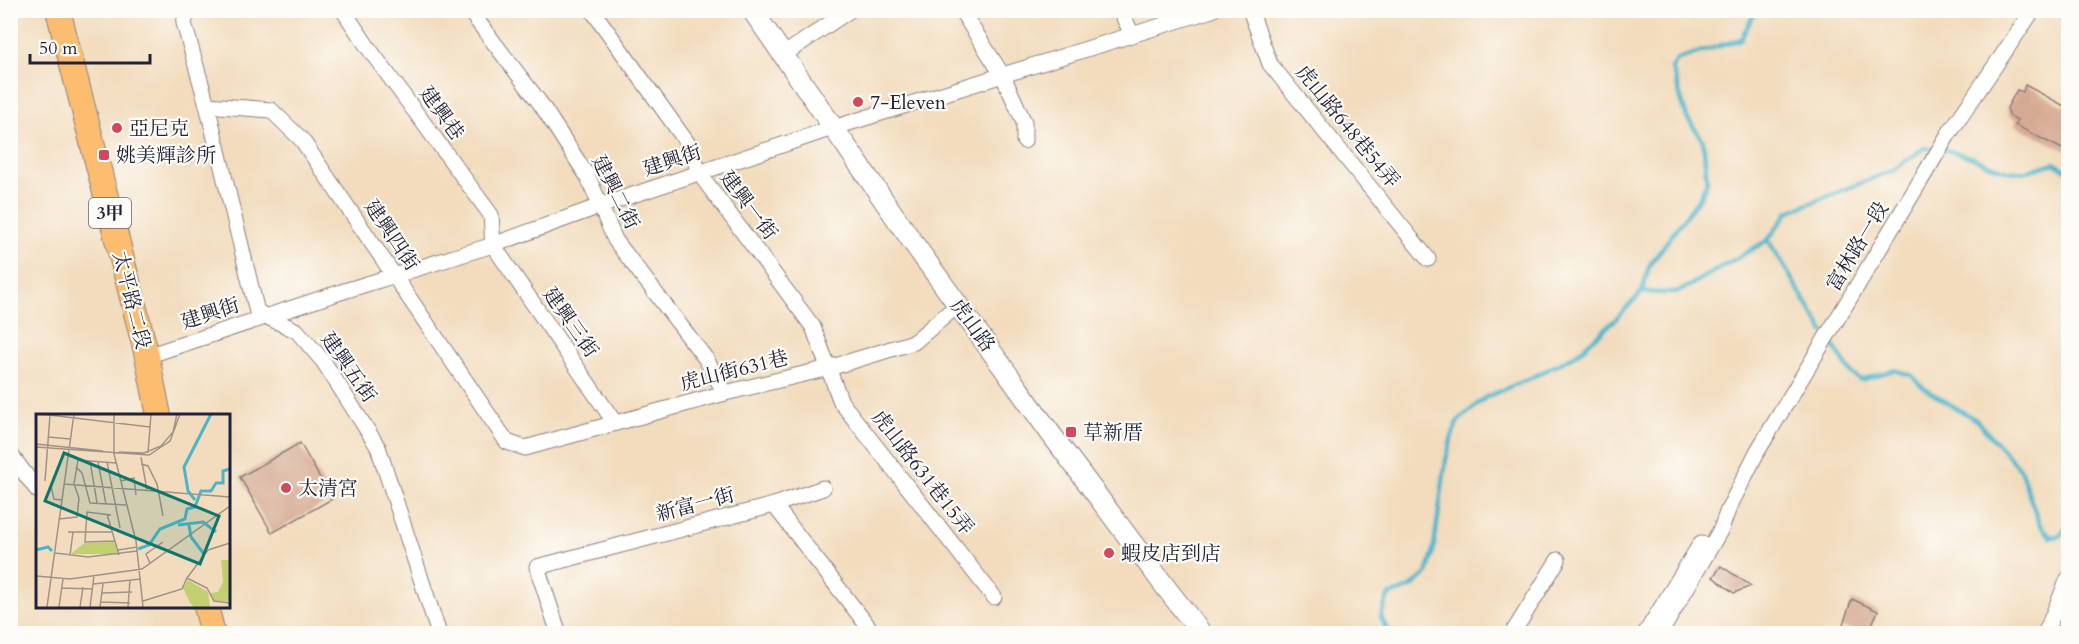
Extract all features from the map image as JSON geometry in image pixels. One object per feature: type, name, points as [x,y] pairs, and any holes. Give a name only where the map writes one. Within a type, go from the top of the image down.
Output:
[{"type":"main road","name":"太平路二段","points":[[58,10],[147,356],[159,414]]},
{"type":"main road","points":[[207,608],[213,633]]},
{"type":"street","points":[[188,10],[184,23],[207,105],[257,312],[266,316]]},
{"type":"street","name":"建興巷","points":[[343,10],[491,215],[493,245]]},
{"type":"street","name":"建興二街","points":[[469,10],[540,103],[588,177],[615,240],[706,359],[725,393]]},
{"type":"street","name":"建興一街","points":[[592,10],[691,148],[699,173],[813,327],[829,368]]},
{"type":"street","name":"虎山路","points":[[752,10],[1050,434],[1202,633]]},
{"type":"street","points":[[783,55],[850,10]]},
{"type":"street","points":[[961,10],[1003,76],[1024,122],[1024,141]]},
{"type":"street","points":[[1120,10],[1132,34]]},
{"type":"street","name":"建興街","points":[[147,356],[493,245],[600,206],[834,128],[1212,10]]},
{"type":"street","name":"虎山路648巷54弄","points":[[1250,10],[1269,64],[1428,259]]},
{"type":"street","name":"富林路一段","points":[[1660,633],[1721,529],[1757,452],[1948,135],[2033,10]]},
{"type":"street","name":"建興四街","points":[[207,105],[271,110],[302,140],[507,442]]},
{"type":"street","name":"建興三街","points":[[493,245],[615,423]]},
{"type":"street","name":"虎山街631巷","points":[[507,442],[525,448],[725,393],[829,368],[914,342],[959,304]]},
{"type":"street","name":"建興五街","points":[[266,316],[297,331],[323,361],[378,447],[439,633]]},
{"type":"street","name":"虎山路631巷15弄","points":[[829,368],[841,402],[994,597]]},
{"type":"street","points":[[10,454],[36,488]]},
{"type":"street","points":[[823,488],[774,505],[874,633]]},
{"type":"street","name":"新富一街","points":[[559,633],[537,567],[774,505]]},
{"type":"street","name":"富林路一段","points":[[1645,633],[1712,526],[1728,510]]},
{"type":"street","points":[[1512,633],[1558,560]]},
{"type":"street","points":[[2045,633],[2068,579]]},
{"type":"building","points":[[2025,85],[2068,108],[2068,152],[2015,125],[2017,120],[2010,116],[2007,108],[2017,90],[2023,92]]},
{"type":"building","name":"太清宮","points":[[300,443],[332,499],[272,533],[240,477]]},
{"type":"building","points":[[1721,566],[1751,586],[1734,593],[1713,577]]},
{"type":"building","points":[[1852,599],[1878,611],[1868,633],[1859,633],[1842,627]]},
{"type":"waterway","points":[[1389,634],[1381,617],[1388,596],[1411,587],[1427,573],[1433,553],[1446,460],[1458,421],[1486,397],[1574,356],[1614,321],[1642,292],[1649,266],[1700,197],[1707,182],[1703,140],[1687,118],[1672,68],[1678,59],[1741,39],[1756,10]]},
{"type":"waterway","points":[[1642,292],[1680,291],[1768,240],[1788,212],[1894,170],[1924,148],[1935,149]]},
{"type":"waterway","points":[[1943,150],[1963,154],[2011,171],[2034,170],[2054,163],[2068,171]]},
{"type":"waterway","points":[[1768,240],[1824,332]]},
{"type":"waterway","points":[[1829,339],[1852,374],[1861,380],[1894,370],[1911,375],[1925,389],[1976,420],[2020,469],[2039,523],[2051,537],[2059,536],[2068,525]]},
{"type":"waterway","points":[[2061,634],[2068,618]]},
{"type":"place","name":"7-Eleven","points":[[858,102]]},
{"type":"place","name":"亞尼克","points":[[117,128]]},
{"type":"place","name":"姚美輝診所","points":[[104,155]]},
{"type":"place","name":"草新厝","points":[[1071,432]]},
{"type":"place","name":"太清宮","points":[[286,488]]},
{"type":"place","name":"蝦皮店到店","points":[[1109,553]]}]
